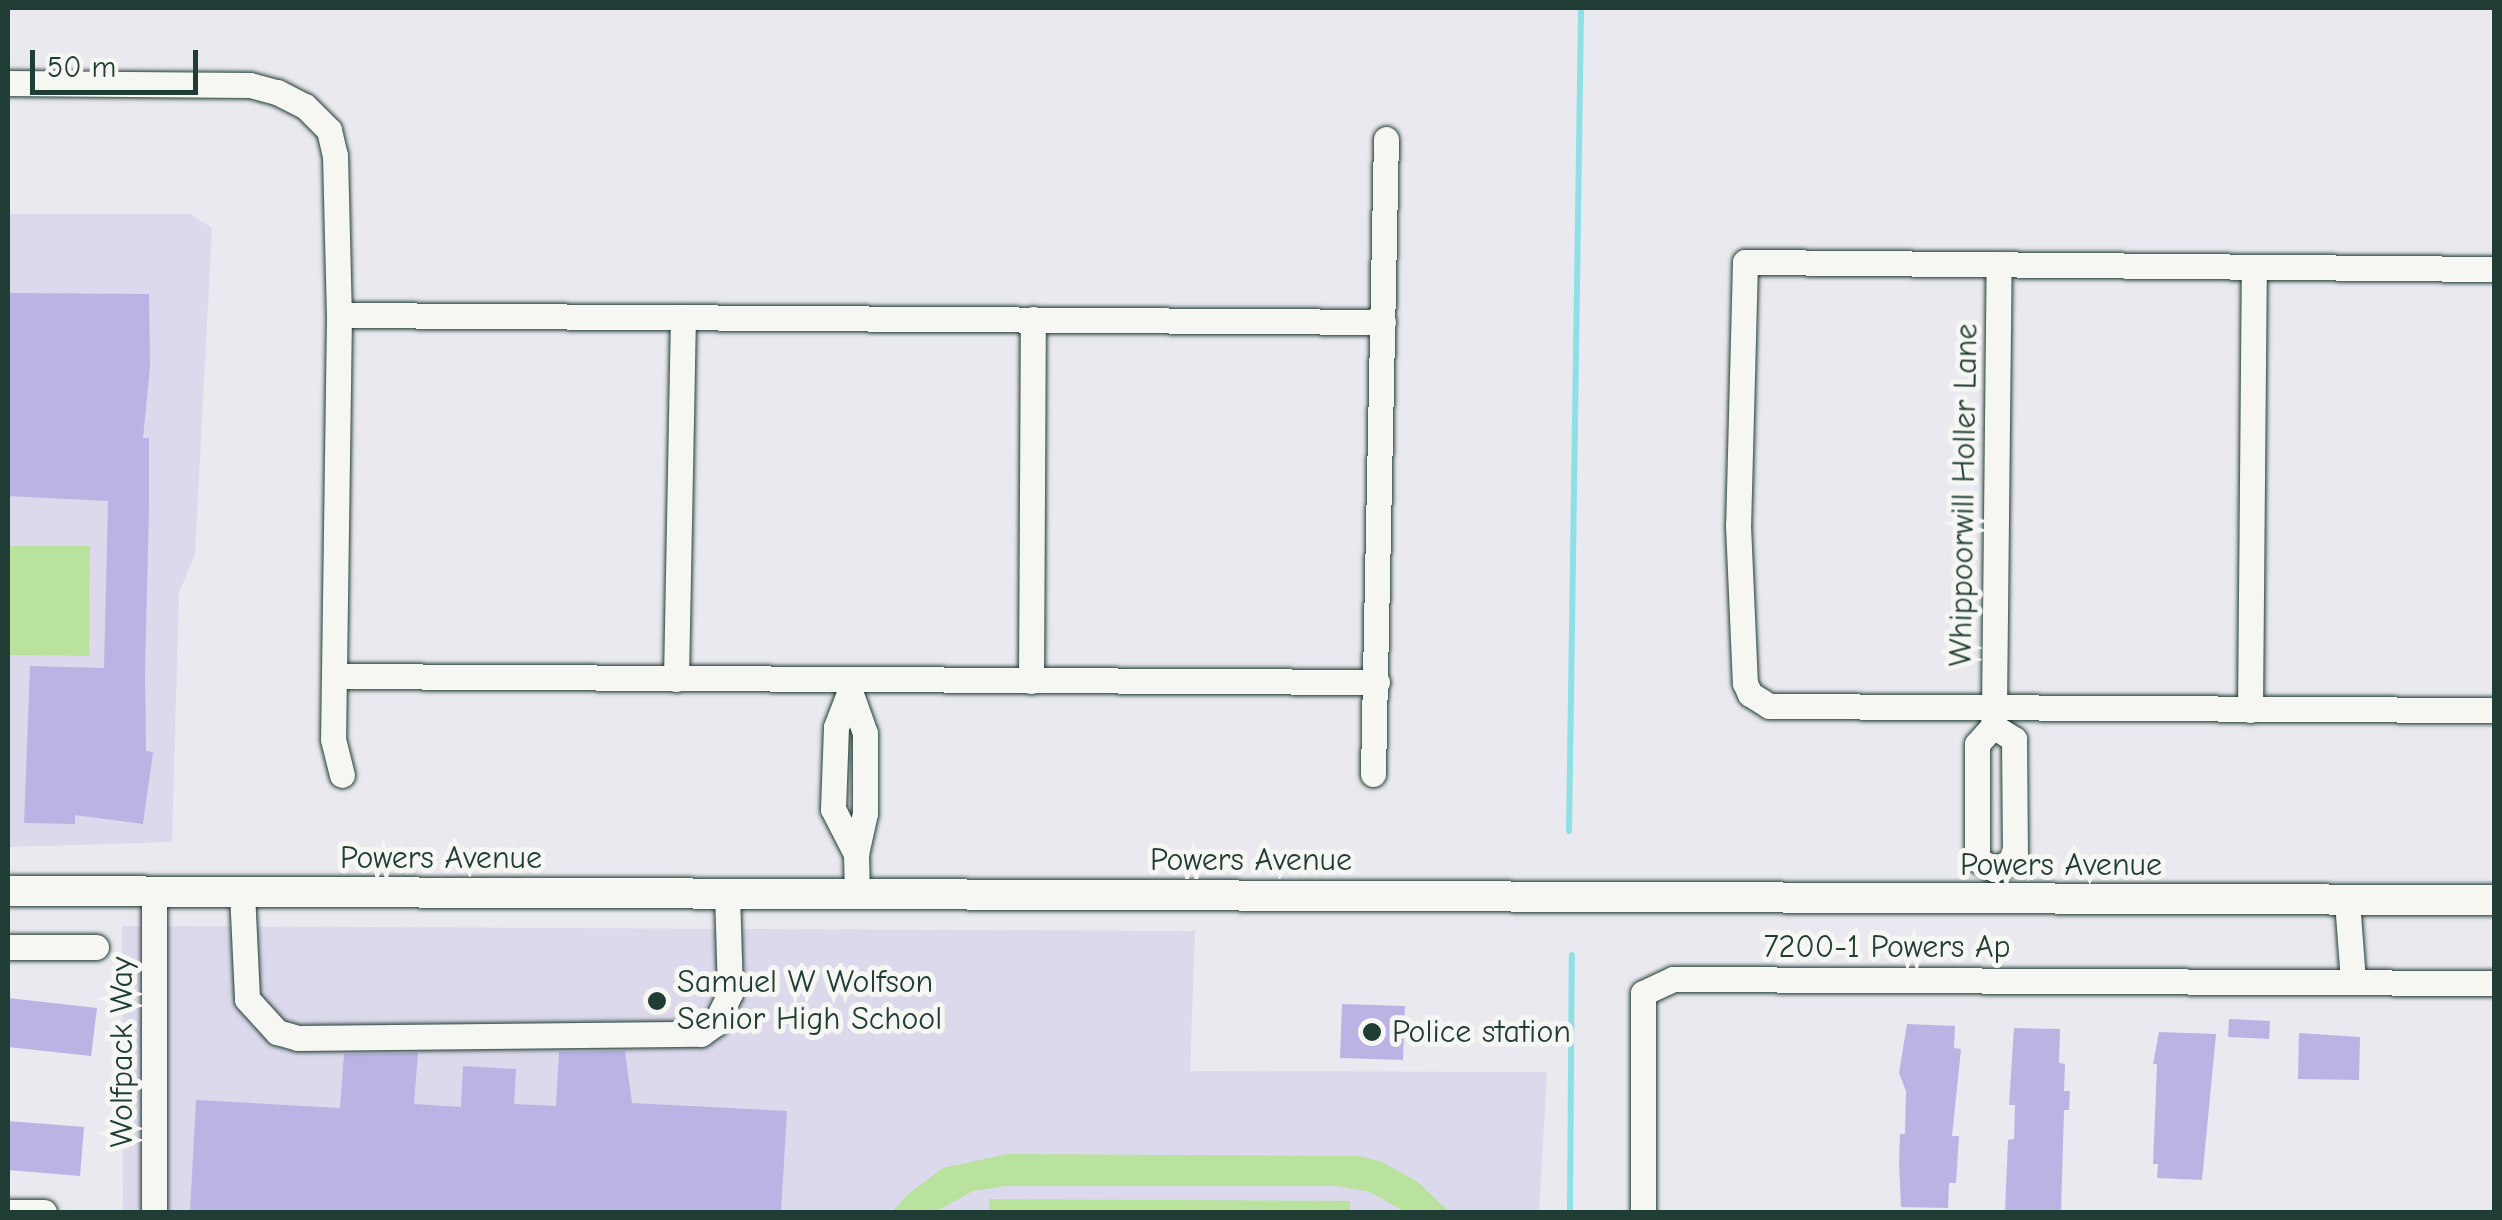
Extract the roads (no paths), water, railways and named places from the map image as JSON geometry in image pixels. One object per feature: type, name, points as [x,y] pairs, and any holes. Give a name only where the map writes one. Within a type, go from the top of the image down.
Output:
[{"type":"street","points":[[8,83],[250,86],[277,92],[305,106],[328,130],[335,155],[340,315],[333,740],[342,774]]},
{"type":"street","points":[[1373,774],[1386,139]]},
{"type":"street","points":[[2494,268],[1744,262],[1738,526],[1746,683],[1750,694],[1768,706],[1994,718],[2250,710],[2494,710]]},
{"type":"street","name":"Whippoorwill Holler Lane","points":[[1994,718],[2014,740],[2015,860],[1994,884],[1977,859],[1978,744],[1994,718],[1999,265]]},
{"type":"street","points":[[2250,710],[2254,267]]},
{"type":"street","points":[[340,315],[1383,322]]},
{"type":"street","points":[[676,678],[684,317]]},
{"type":"street","points":[[1032,681],[1033,319]]},
{"type":"street","points":[[334,676],[676,678],[851,687],[1032,681],[1377,682]]},
{"type":"street","points":[[851,687],[866,733],[865,813],[856,854],[857,894]]},
{"type":"street","name":"Powers Avenue","points":[[8,891],[857,894],[1994,884],[2347,902],[2494,900]]},
{"type":"street","name":"Wolfpack Way","points":[[154,892],[154,1212]]},
{"type":"street","points":[[242,892],[247,999],[277,1032],[298,1038],[701,1034],[715,1024],[730,993],[727,894]]},
{"type":"street","points":[[2347,902],[2352,982]]},
{"type":"street","points":[[8,947],[96,947]]},
{"type":"street","name":"7200-1 Powers Ap","points":[[1642,1212],[1643,994],[1674,979],[2494,983]]},
{"type":"street","points":[[8,1212],[44,1212]]},
{"type":"waterway","points":[[1569,831],[1581,8]]},
{"type":"waterway","points":[[1570,1212],[1572,955]]},
{"type":"place","name":"Samuel W Wolfson Senior High School","points":[[657,1001]]},
{"type":"place","name":"Police station","points":[[1372,1032]]}]
